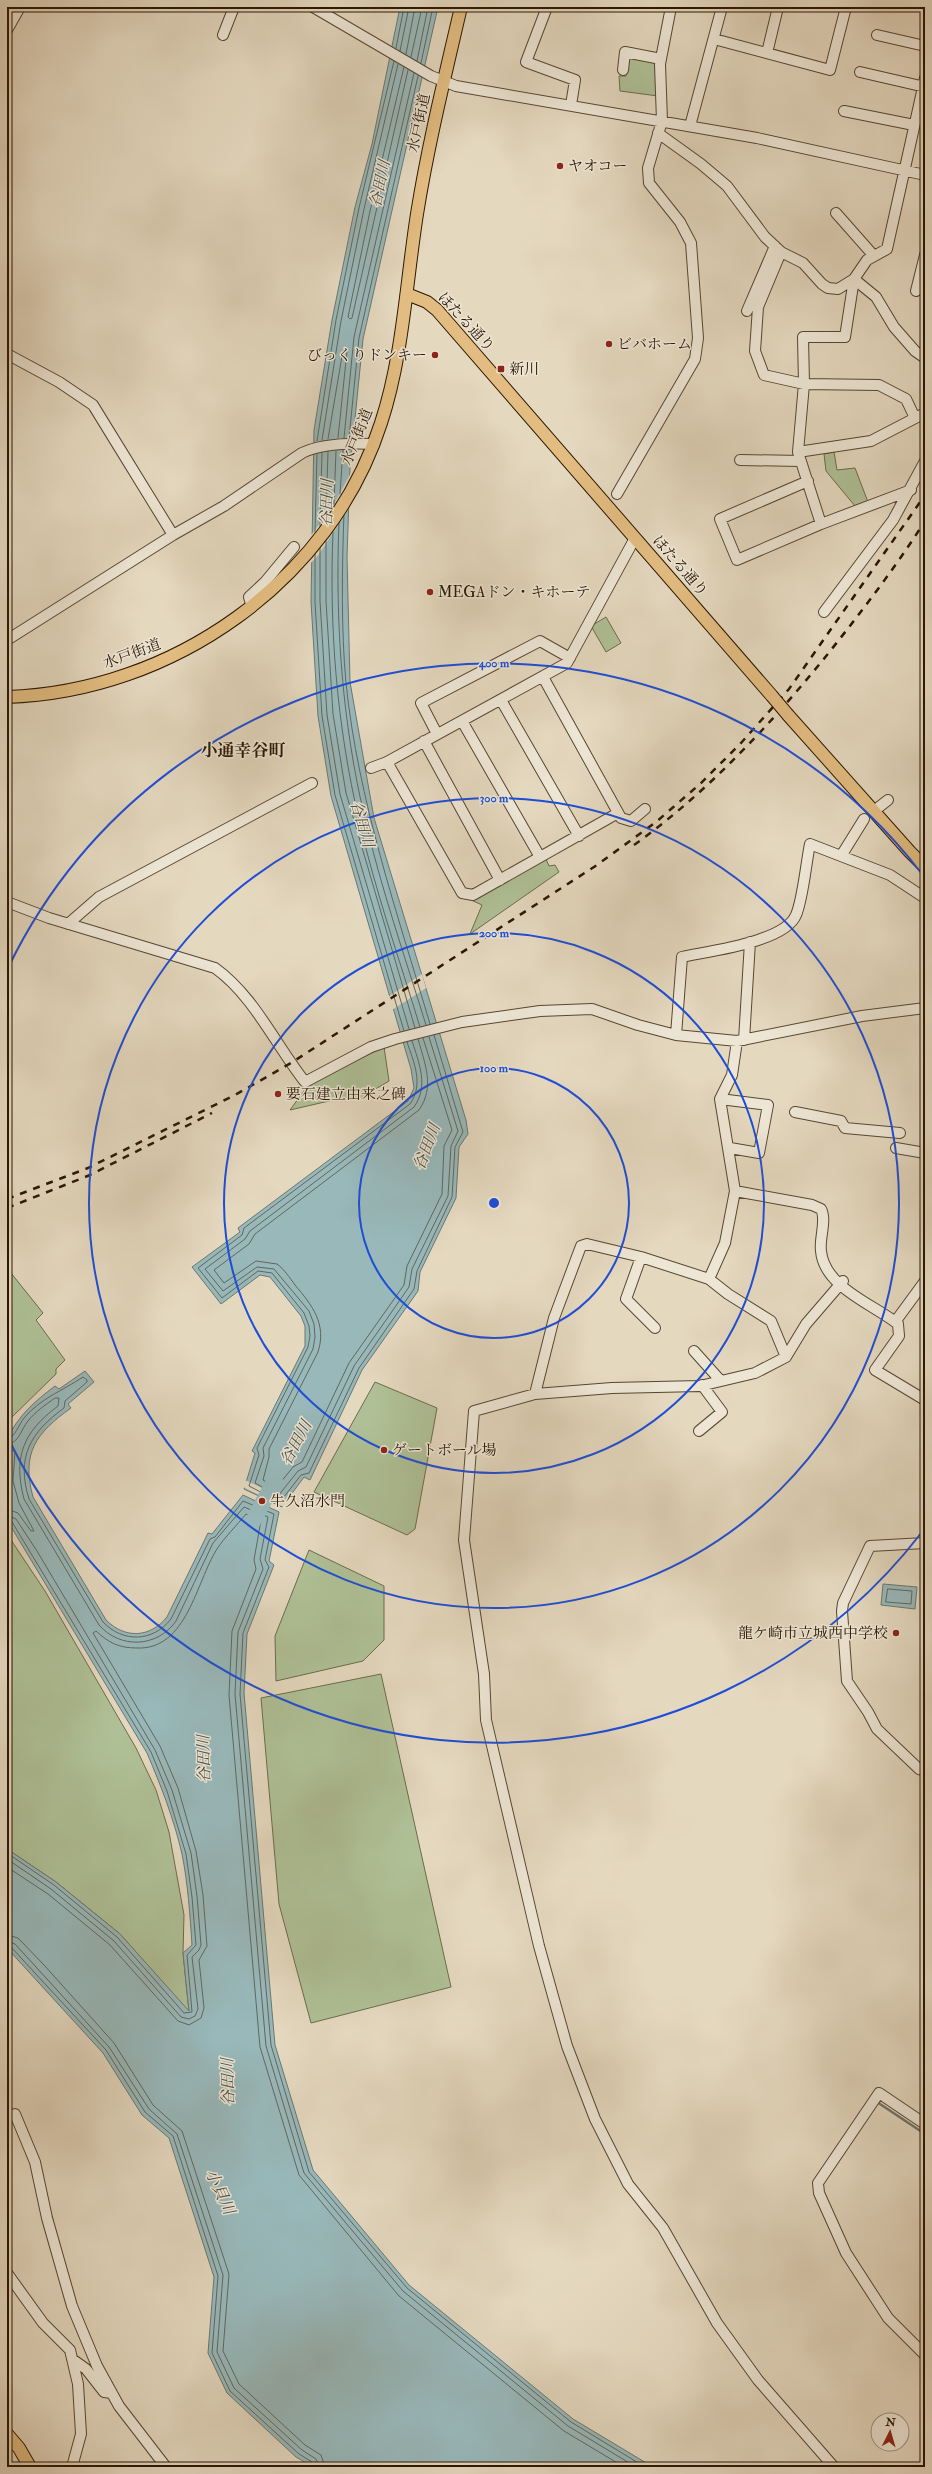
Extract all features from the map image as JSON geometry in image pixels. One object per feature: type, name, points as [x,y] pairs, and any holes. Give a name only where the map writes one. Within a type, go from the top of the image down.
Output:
[{"type":"main road","name":"水戸街道","points":[[7,697],[49,694],[89,686],[146,668],[190,647],[252,607],[287,575],[317,541],[359,476],[374,444],[392,384],[407,294],[421,191],[461,7]]},
{"type":"main road","name":"ほたる通り","points":[[407,294],[427,302],[437,310],[788,715],[925,866]]},
{"type":"main road","points":[[7,2434],[19,2448],[30,2467]]},
{"type":"street","points":[[7,30],[20,7]]},
{"type":"street","points":[[223,35],[234,7]]},
{"type":"street","points":[[313,7],[389,50],[431,76],[444,82],[757,138],[925,175]]},
{"type":"street","points":[[546,7],[526,62],[575,80],[571,104]]},
{"type":"street","points":[[617,494],[695,359],[698,338],[691,243],[680,222],[649,183],[648,168],[662,121],[660,59],[671,7]]},
{"type":"street","points":[[690,126],[722,7]]},
{"type":"street","points":[[767,53],[778,7]]},
{"type":"street","points":[[714,39],[830,70],[846,7]]},
{"type":"street","points":[[877,35],[925,46]]},
{"type":"street","points":[[623,70],[625,52],[660,59]]},
{"type":"street","points":[[821,524],[799,456],[804,384],[804,337],[845,337],[854,280],[867,260],[887,249],[903,170],[924,84],[860,72]]},
{"type":"street","points":[[844,111],[914,125]]},
{"type":"street","points":[[658,133],[701,164],[726,186],[778,249],[803,263],[828,288],[838,289],[854,280]]},
{"type":"street","points":[[836,213],[874,256]]},
{"type":"street","points":[[746,311],[778,249]]},
{"type":"street","points":[[778,249],[758,307],[755,351],[764,374],[804,384],[879,385],[906,399],[915,418]]},
{"type":"street","points":[[916,291],[925,255]]},
{"type":"street","points":[[854,280],[876,297],[894,327],[915,351],[925,358]]},
{"type":"street","points":[[7,354],[59,382],[93,404],[173,535]]},
{"type":"street","points":[[740,460],[799,456],[871,441],[925,413]]},
{"type":"street","points":[[7,640],[173,535],[224,506],[310,449],[374,444]]},
{"type":"street","points":[[824,612],[894,520],[925,461]]},
{"type":"street","points":[[808,481],[720,519],[737,560],[821,524],[911,490]]},
{"type":"street","points":[[371,768],[387,762],[562,667],[570,658],[635,538]]},
{"type":"street","points":[[252,607],[249,597],[265,582],[294,548]]},
{"type":"street","points":[[437,734],[421,703],[540,641],[570,658]]},
{"type":"street","points":[[543,677],[621,818],[631,820],[645,809]]},
{"type":"street","points":[[501,700],[578,836]]},
{"type":"street","points":[[462,721],[540,857]]},
{"type":"street","points":[[424,741],[500,880]]},
{"type":"street","points":[[387,762],[462,893],[473,895],[618,813]]},
{"type":"street","points":[[68,924],[99,897],[312,783]]},
{"type":"street","points":[[879,807],[888,800]]},
{"type":"street","points":[[841,856],[864,819]]},
{"type":"street","points":[[676,1035],[682,957],[750,942],[764,938],[786,928],[796,916],[810,844],[890,875],[925,898]]},
{"type":"street","points":[[7,902],[68,924],[215,968],[235,985],[247,1000],[305,1082],[371,1047],[444,1026],[502,1016],[592,1009],[638,1025],[676,1035],[741,1040],[862,1016],[925,1008]]},
{"type":"street","points":[[709,1279],[725,1243],[735,1191],[730,1148],[722,1120],[720,1100],[732,1075],[741,1040],[750,942]]},
{"type":"street","points":[[720,1100],[768,1104],[759,1152],[730,1148]]},
{"type":"street","points":[[795,1112],[841,1121],[844,1128],[900,1133]]},
{"type":"street","points":[[896,1148],[925,1153]]},
{"type":"street","points":[[735,1191],[812,1205],[821,1209],[824,1216],[820,1234],[823,1262],[841,1284],[898,1324],[898,1336],[875,1370],[925,1400]]},
{"type":"street","points":[[535,1394],[554,1318],[581,1246],[587,1244],[641,1257],[709,1279],[728,1294],[771,1321],[786,1357]]},
{"type":"street","points":[[641,1257],[626,1299],[655,1328]]},
{"type":"street","points":[[895,1322],[925,1281]]},
{"type":"street","points":[[834,2467],[758,2380],[717,2323],[663,2228],[628,2184],[595,2118],[567,2046],[539,1946],[486,1720],[484,1674],[464,1540],[474,1411],[535,1394],[612,1388],[702,1385],[754,1373],[786,1357],[806,1324],[841,1284]]},
{"type":"street","points":[[694,1351],[720,1380]]},
{"type":"street","points":[[699,1431],[722,1412],[702,1385]]},
{"type":"street","points":[[925,1543],[870,1546],[843,1603],[842,1611],[847,1681],[868,1712],[877,1729],[918,1769],[925,1771]]},
{"type":"street","points":[[925,2124],[879,2093],[818,2184],[819,2193],[846,2253],[888,2318],[925,2355]]},
{"type":"street","points":[[15,2114],[35,2162],[46,2218],[72,2306],[97,2366],[112,2393],[166,2467]]},
{"type":"street","points":[[7,2274],[43,2323],[70,2350],[78,2384],[81,2434],[72,2467]]},
{"type":"street","points":[[72,2359],[86,2369],[104,2392],[112,2393]]},
{"type":"green space","points":[[631,57],[657,61],[658,96],[620,91],[619,76],[626,76],[626,61]]},
{"type":"green space","points":[[834,452],[837,470],[855,468],[868,502],[855,506],[826,471],[824,454]]},
{"type":"green space","points":[[606,617],[621,643],[606,652],[591,626]]},
{"type":"green space","points":[[546,859],[549,866],[555,865],[559,872],[470,934],[482,905],[471,900]]},
{"type":"green space","points":[[384,1047],[389,1081],[359,1099],[342,1098],[290,1110],[309,1084]]},
{"type":"green space","points":[[7,1268],[43,1313],[36,1320],[65,1360],[56,1369],[56,1374],[12,1417],[7,1425]]},
{"type":"green space","name":"ゲートボール場","points":[[375,1382],[437,1408],[415,1529],[407,1535],[314,1492]]},
{"type":"green space","points":[[7,1534],[45,1591],[136,1748],[156,1790],[169,1832],[184,1915],[183,1953],[189,2012],[120,1934],[56,1882],[7,1849]]},
{"type":"green space","points":[[309,1550],[384,1586],[384,1640],[363,1661],[276,1681],[275,1636]]},
{"type":"green space","points":[[381,1674],[451,1987],[311,2023],[279,1904],[261,1698]]},
{"type":"water","points":[[400,7],[438,7],[363,339],[350,468],[347,557],[350,682],[374,818],[466,1120],[468,1134],[459,1147],[456,1198],[420,1272],[418,1291],[362,1370],[310,1480],[304,1477],[282,1507],[244,1489],[255,1453],[252,1451],[305,1346],[305,1326],[301,1316],[270,1277],[260,1275],[221,1304],[192,1267],[240,1232],[238,1228],[408,1101],[414,1088],[411,1069],[331,796],[318,716],[311,602],[314,430],[332,320],[355,207],[372,144]]},
{"type":"water","name":"小貝川","points":[[85,1371],[94,1382],[68,1404],[71,1408],[49,1426],[34,1445],[29,1468],[30,1482],[33,1497],[106,1620],[113,1626],[129,1633],[137,1634],[153,1629],[167,1617],[208,1533],[212,1534],[243,1495],[279,1512],[269,1561],[274,1565],[247,1634],[244,1693],[275,2045],[313,2170],[409,2285],[573,2419],[653,2467],[313,2467],[296,2457],[227,2393],[208,2353],[214,2277],[169,2138],[142,2115],[103,2053],[7,1948],[7,1849],[56,1882],[120,1934],[189,2011],[183,1953],[192,1945],[190,1911],[184,1865],[179,1841],[162,1790],[147,1753],[7,1520],[7,1439],[11,1431],[22,1416],[41,1397],[55,1386],[59,1389]]},
{"type":"water","points":[[883,1584],[917,1587],[915,1609],[881,1605]]},
{"type":"pier","points":[[352,471],[350,507],[319,554],[309,565],[309,538],[333,506]]},
{"type":"pier","points":[[422,974],[426,988],[392,1010],[388,997]]},
{"type":"pier","points":[[245,1480],[289,1501],[284,1507],[243,1487]]},
{"type":"waterway","name":"谷田川","points":[[252,1523],[275,1480]]},
{"type":"waterway","points":[[877,2102],[925,2134]]},
{"type":"railway","points":[[7,1199],[88,1168],[235,1095],[291,1063],[597,865],[656,822],[700,784],[741,743],[789,689],[925,495]]},
{"type":"railway","points":[[634,845],[687,803],[713,780],[783,707],[827,655],[865,606],[902,556],[925,521]]},
{"type":"railway","points":[[7,1208],[90,1175],[212,1113]]},
{"type":"place","name":"ヤオコー","points":[[560,166]]},
{"type":"place","name":"ビバホーム","points":[[609,344]]},
{"type":"place","name":"びっくりドンキー","points":[[435,355]]},
{"type":"place","name":"新川","points":[[501,369]]},
{"type":"place","name":"MEGAドン・キホーテ","points":[[430,592]]},
{"type":"place","name":"要石建立由来之碑","points":[[278,1094]]},
{"type":"place","name":"ゲートボール場","points":[[384,1450]]},
{"type":"place","name":"牛久沼水門","points":[[262,1501]]},
{"type":"place","name":"龍ケ崎市立城西中学校","points":[[896,1633]]},
{"type":"district","name":"小通幸谷町","points":[[243,750]]}]
